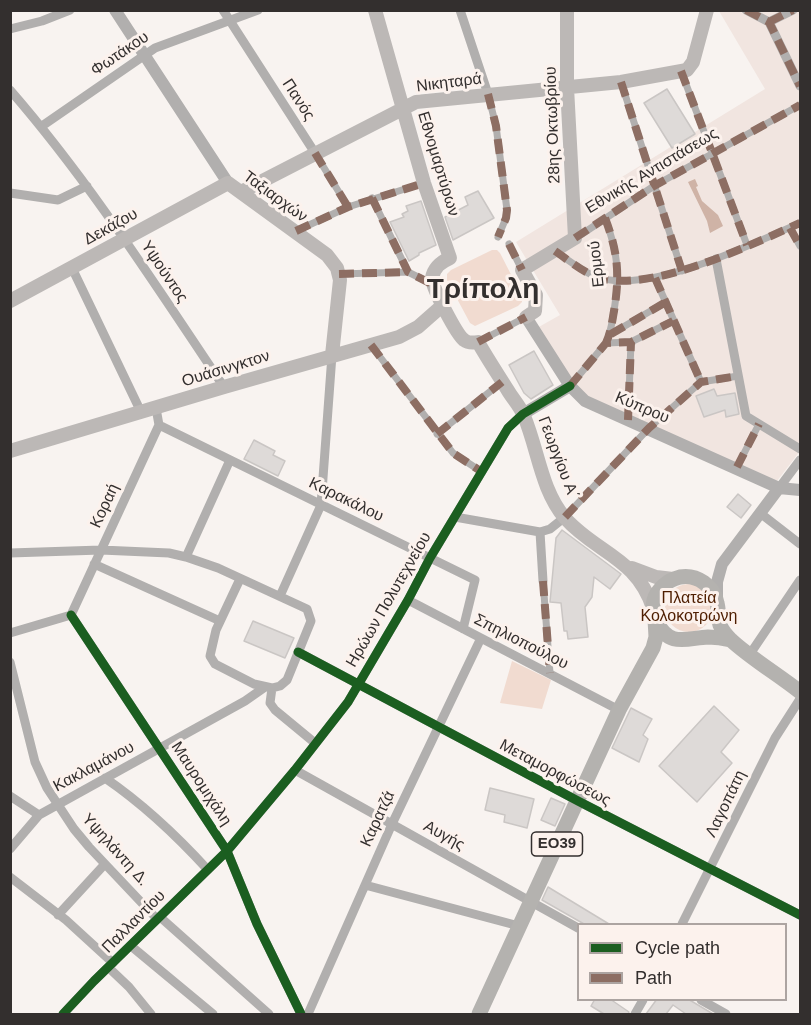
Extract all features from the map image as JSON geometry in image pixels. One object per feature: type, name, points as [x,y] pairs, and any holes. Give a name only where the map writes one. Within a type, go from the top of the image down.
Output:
[{"type":"main road","name":"Εθνομαρτύρων","points":[[375,10],[424,183],[450,258],[437,266],[432,284]]},
{"type":"main road","name":"28ης Οκτωβρίου","points":[[567,10],[567,87],[575,238]]},
{"type":"main road","points":[[681,71],[689,69],[693,62],[707,10]]},
{"type":"main road","name":"Νικηταρά","points":[[241,192],[416,102],[621,82],[681,71]]},
{"type":"main road","name":"Ταξιαρχών","points":[[228,183],[327,255],[339,274]]},
{"type":"main road","name":"Δεκάζου","points":[[10,301],[228,183]]},
{"type":"main road","name":"Εθνικής Αντιστάσεως","points":[[522,270],[575,238]]},
{"type":"main road","points":[[522,270],[537,301],[535,310],[526,317]]},
{"type":"main road","points":[[332,356],[339,274]]},
{"type":"main road","points":[[432,284],[463,340],[478,342]]},
{"type":"main road","name":"Ουάσινγκτον","points":[[10,451],[409,333],[443,305]]},
{"type":"main road","name":"Γεωργίου Α΄","points":[[478,342],[524,414],[553,501],[565,517],[577,529],[628,566],[648,575],[673,579]]},
{"type":"main road","name":"Γεωργίου Α΄","points":[[628,566],[645,586],[654,613]]},
{"type":"main road","points":[[718,606],[715,622],[709,632],[689,641],[668,636],[660,629],[654,613],[659,591],[673,579],[684,576],[705,582],[712,590],[718,606],[719,623],[730,640],[801,692]]},
{"type":"main road","name":"ΕΟ39","points":[[480,1014],[619,710],[649,657],[656,637],[654,613]]},
{"type":"main road","points":[[700,638],[730,640]]},
{"type":"main road","name":"ΕΟ39","points":[[649,657],[665,645],[678,640]]},
{"type":"street","points":[[10,29],[35,23],[70,10]]},
{"type":"street","name":"Ταξιαρχών","points":[[115,10],[228,183]]},
{"type":"street","name":"Πανός","points":[[223,10],[348,207]]},
{"type":"street","name":"Φωτάκου","points":[[42,126],[144,54],[162,44],[258,10]]},
{"type":"street","points":[[460,10],[488,94],[496,126],[507,210],[498,237]]},
{"type":"street","points":[[746,10],[769,22],[801,86]]},
{"type":"street","points":[[769,22],[793,10]]},
{"type":"street","points":[[681,71],[747,245]]},
{"type":"street","points":[[621,82],[682,271]]},
{"type":"street","name":"Υψούντος","points":[[10,90],[42,126],[87,186],[224,387]]},
{"type":"street","name":"Εθνικής Αντιστάσεως","points":[[575,238],[654,186],[801,105]]},
{"type":"street","points":[[296,231],[372,198],[424,183]]},
{"type":"street","points":[[10,193],[58,200],[87,186]]},
{"type":"street","points":[[372,198],[408,272]]},
{"type":"street","name":"Ερμού","points":[[570,386],[611,334],[619,280],[613,238],[605,218]]},
{"type":"street","points":[[555,251],[594,276],[619,280],[655,278],[716,259],[801,224]]},
{"type":"street","points":[[790,228],[801,246]]},
{"type":"street","points":[[509,244],[522,270]]},
{"type":"street","points":[[716,259],[746,416],[801,449]]},
{"type":"street","points":[[72,268],[141,412]]},
{"type":"street","points":[[339,274],[408,272],[432,284]]},
{"type":"street","points":[[655,278],[701,382]]},
{"type":"street","points":[[611,334],[666,302]]},
{"type":"street","points":[[478,342],[526,317]]},
{"type":"street","name":"Κύπρου","points":[[526,317],[570,386],[585,401],[737,467],[779,488]]},
{"type":"street","points":[[606,342],[631,342],[673,321]]},
{"type":"street","points":[[628,420],[631,342]]},
{"type":"street","points":[[371,345],[437,434],[458,458],[482,472]]},
{"type":"street","points":[[280,596],[321,505],[332,356]]},
{"type":"street","points":[[455,517],[540,532],[550,529],[565,517],[649,428],[701,382],[738,376]]},
{"type":"street","points":[[437,434],[502,382]]},
{"type":"street","points":[[524,414],[570,386]]},
{"type":"street","points":[[156,408],[159,425]]},
{"type":"street","name":"Ηρώων Πολυτεχνείου","points":[[227,851],[348,702],[430,558],[508,428],[524,414]]},
{"type":"street","points":[[737,467],[759,424]]},
{"type":"street","name":"Καρακάλου","points":[[159,425],[475,580],[464,629]]},
{"type":"street","name":"Κοραή","points":[[70,615],[159,425]]},
{"type":"street","points":[[186,557],[230,460]]},
{"type":"street","points":[[718,606],[718,573],[722,564],[801,460]]},
{"type":"street","points":[[779,488],[801,490]]},
{"type":"street","points":[[760,513],[801,544]]},
{"type":"street","points":[[540,532],[550,673]]},
{"type":"street","points":[[10,554],[101,549],[148,551],[186,557],[240,579],[280,596],[307,609],[311,621],[287,680],[280,686],[269,688],[254,684],[215,663],[210,656],[220,621],[240,579]]},
{"type":"street","points":[[94,564],[220,621]]},
{"type":"street","points":[[750,654],[801,580]]},
{"type":"street","name":"Σπηλιοπούλου","points":[[408,600],[619,710]]},
{"type":"street","points":[[10,633],[70,615]]},
{"type":"street","name":"Μαυρομιχάλη","points":[[70,615],[227,851],[257,924],[301,1014]]},
{"type":"street","name":"Καρατζά","points":[[308,1014],[392,824],[481,638]]},
{"type":"street","name":"Μεταμορφώσεως","points":[[298,652],[438,728],[801,915]]},
{"type":"street","name":"Υψηλάντη Δ.","points":[[10,662],[37,768],[47,789],[74,829],[104,865],[158,918],[269,1014]]},
{"type":"street","points":[[269,688],[270,703],[274,710],[315,743]]},
{"type":"street","name":"Κακλαμάνου","points":[[10,849],[39,815],[269,688]]},
{"type":"street","name":"Λαγοπάτη","points":[[683,923],[778,732],[801,699]]},
{"type":"street","name":"Αυγής","points":[[295,770],[577,927]]},
{"type":"street","points":[[105,778],[163,824],[208,870]]},
{"type":"street","points":[[10,796],[39,815]]},
{"type":"street","name":"Παλλαντίου","points":[[65,1014],[111,965],[227,851]]},
{"type":"street","points":[[58,915],[104,865]]},
{"type":"street","points":[[10,876],[58,915],[111,965],[151,1014]]},
{"type":"street","points":[[365,885],[519,926]]},
{"type":"street","points":[[130,946],[213,1014]]},
{"type":"street","points":[[704,1001],[726,1014]]},
{"type":"shaded area","points":[[719,11],[800,11],[800,451],[777,481],[582,397],[537,328],[560,315],[516,242],[765,89]]},
{"type":"shaded area","points":[[695,179],[702,201],[718,215],[723,226],[710,233],[707,221],[688,182]]},
{"type":"green space","points":[[492,250],[497,250],[522,296],[522,302],[475,326],[470,323],[447,280],[447,274]]},
{"type":"green space","name":"Πλατεία Κολοκοτρώνη","points":[[684,584],[694,584],[706,591],[713,603],[713,613],[706,625],[694,632],[684,632],[669,621],[665,613],[665,603],[676,588]]},
{"type":"green space","points":[[512,661],[551,680],[542,709],[500,703]]},
{"type":"building","points":[[667,89],[695,134],[672,148],[644,103]]},
{"type":"building","points":[[478,191],[494,218],[453,240],[445,217],[468,205],[465,197]]},
{"type":"building","points":[[421,201],[436,245],[409,261],[390,222],[404,217],[402,214],[408,211],[406,206]]},
{"type":"building","points":[[534,351],[553,385],[531,399],[524,393],[509,365]]},
{"type":"building","points":[[714,389],[717,396],[735,393],[739,414],[726,417],[725,410],[704,417],[696,396]]},
{"type":"building","points":[[254,440],[275,451],[273,455],[285,461],[278,476],[244,459]]},
{"type":"building","points":[[738,494],[751,505],[741,518],[727,507]]},
{"type":"building","points":[[562,530],[621,574],[610,589],[594,577],[592,597],[585,607],[588,637],[568,639],[567,631],[564,631],[561,603],[550,602],[556,538]]},
{"type":"building","points":[[253,621],[294,638],[285,658],[244,641]]},
{"type":"building","points":[[714,706],[739,730],[721,752],[732,763],[697,802],[659,766]]},
{"type":"building","points":[[631,708],[652,719],[643,735],[648,739],[639,762],[612,748]]},
{"type":"building","points":[[490,788],[534,799],[527,828],[504,822],[505,815],[485,810]]},
{"type":"building","points":[[551,798],[565,804],[555,826],[541,820]]},
{"type":"building","points":[[548,887],[607,923],[582,923],[542,900]]},
{"type":"building","points":[[594,1001],[613,1001],[629,1012],[628,1014],[604,1014],[591,1006]]},
{"type":"building","points":[[656,1001],[691,1001],[713,1014],[686,1014],[673,1005],[666,1014],[646,1014]]},
{"type":"marked path","points":[[746,10],[769,22],[800,86]]},
{"type":"marked path","points":[[769,22],[793,10]]},
{"type":"marked path","points":[[681,71],[747,245]]},
{"type":"marked path","points":[[621,82],[682,271]]},
{"type":"marked path","points":[[488,94],[496,126],[507,210],[498,237]]},
{"type":"marked path","points":[[575,238],[654,186],[800,105]]},
{"type":"marked path","points":[[315,153],[348,207]]},
{"type":"marked path","points":[[296,231],[348,207],[424,183]]},
{"type":"marked path","points":[[372,198],[408,272],[432,284]]},
{"type":"marked path","points":[[605,218],[613,242],[617,275],[614,311],[606,343]]},
{"type":"marked path","points":[[555,251],[594,276],[616,281],[641,280],[669,274],[727,255],[800,223]]},
{"type":"marked path","points":[[790,228],[800,246]]},
{"type":"marked path","points":[[509,244],[522,270]]},
{"type":"marked path","points":[[339,274],[408,272]]},
{"type":"marked path","points":[[655,278],[701,382]]},
{"type":"marked path","points":[[611,334],[666,302]]},
{"type":"marked path","points":[[478,342],[526,317]]},
{"type":"marked path","points":[[570,386],[606,343],[631,342],[673,321]]},
{"type":"marked path","points":[[628,420],[631,342]]},
{"type":"marked path","points":[[371,345],[453,453],[482,472]]},
{"type":"marked path","points":[[565,517],[649,428],[701,382],[738,376]]},
{"type":"marked path","points":[[437,434],[502,382]]},
{"type":"marked path","points":[[737,467],[759,424]]},
{"type":"marked path","points":[[543,581],[550,673]]},
{"type":"cycle path","points":[[63,1014],[227,851],[295,770],[348,702],[430,558],[508,428],[523,414],[570,386]]},
{"type":"cycle path","points":[[71,615],[227,851],[257,924],[301,1014]]},
{"type":"cycle path","points":[[298,652],[578,801],[800,915]]},
{"type":"district","name":"Τρίπολη","points":[[483,290]]}]
